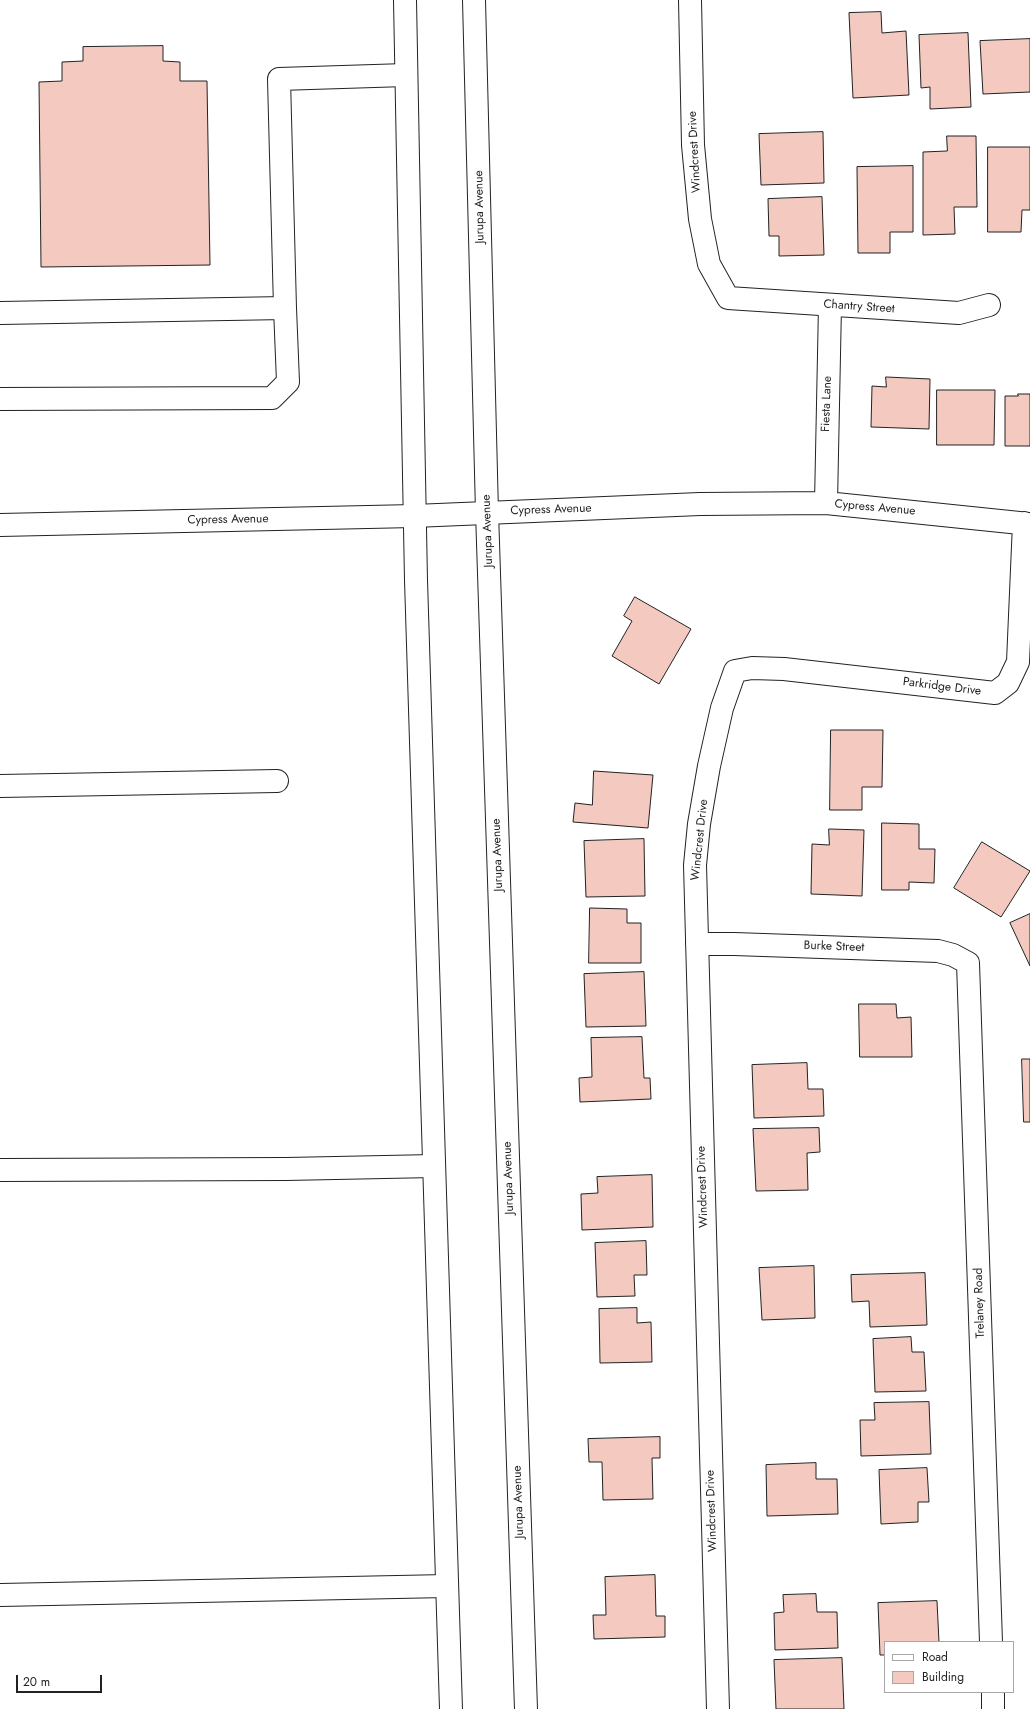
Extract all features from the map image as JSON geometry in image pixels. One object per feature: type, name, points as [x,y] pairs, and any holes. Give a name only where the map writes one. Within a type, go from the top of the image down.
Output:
[{"type":"street","points":[[405,0],[414,516],[451,1709]]},
{"type":"street","name":"Jurupa Avenue","points":[[474,0],[487,512],[526,1709]]},
{"type":"street","name":"Windcrest Drive","points":[[690,0],[693,145],[700,219],[709,264],[728,298]]},
{"type":"street","points":[[0,399],[272,398],[288,382],[279,79],[406,75]]},
{"type":"street","name":"Chantry Street","points":[[728,298],[959,313],[989,305]]},
{"type":"street","name":"Fiesta Lane","points":[[826,503],[830,305]]},
{"type":"street","points":[[0,313],[285,308]]},
{"type":"street","name":"Cypress Avenue","points":[[0,525],[414,516],[700,504],[826,503],[1027,523]]},
{"type":"street","name":"Parkridge Drive","points":[[735,671],[752,668],[784,669],[995,693],[1008,683],[1018,662],[1027,523]]},
{"type":"street","name":"Windcrest Drive","points":[[718,1709],[695,865],[699,824],[709,766],[722,708],[735,671]]},
{"type":"street","points":[[0,786],[277,781]]},
{"type":"street","name":"Burke Street","points":[[697,944],[938,951],[953,955],[968,963]]},
{"type":"street","name":"Trelaney Road","points":[[968,963],[991,1641]]},
{"type":"street","points":[[0,1170],[286,1169],[434,1166]]},
{"type":"street","points":[[0,1595],[447,1586]]},
{"type":"street","points":[[993,1693],[993,1709]]},
{"type":"building","points":[[881,12],[882,33],[906,31],[909,95],[853,98],[849,13]]},
{"type":"building","points":[[968,33],[971,107],[930,109],[930,87],[921,88],[919,35]]},
{"type":"building","points":[[1030,39],[1030,92],[983,94],[980,41]]},
{"type":"building","points":[[163,46],[163,61],[180,62],[180,81],[207,81],[210,265],[41,267],[39,82],[62,81],[62,62],[83,61],[83,47]]},
{"type":"building","points":[[823,132],[824,183],[761,185],[759,134]]},
{"type":"building","points":[[947,136],[976,136],[977,207],[954,207],[955,234],[923,235],[923,152],[947,151]]},
{"type":"building","points":[[988,147],[1030,147],[1030,210],[1022,210],[1021,232],[988,232]]},
{"type":"building","points":[[913,166],[913,232],[890,232],[890,253],[858,253],[857,167]]},
{"type":"building","points":[[822,197],[824,255],[779,256],[779,236],[769,236],[768,199]]},
{"type":"building","points":[[886,377],[930,379],[929,429],[871,427],[872,386],[886,387]]},
{"type":"building","points":[[937,390],[995,390],[994,445],[937,445]]},
{"type":"building","points":[[1018,394],[1030,394],[1030,446],[1005,446],[1005,396],[1018,396]]},
{"type":"building","points":[[635,597],[691,629],[659,684],[612,656],[632,621],[624,616]]},
{"type":"building","points":[[831,730],[883,730],[882,787],[862,787],[862,810],[830,810]]},
{"type":"building","points":[[594,771],[653,775],[648,828],[573,822],[575,803],[592,805]]},
{"type":"building","points":[[882,823],[919,824],[919,849],[935,849],[934,883],[909,882],[909,890],[882,890]]},
{"type":"building","points":[[829,829],[864,830],[862,896],[811,894],[812,844],[829,845]]},
{"type":"building","points":[[644,839],[645,896],[586,897],[584,841]]},
{"type":"building","points":[[982,842],[1030,871],[1001,917],[954,888]]},
{"type":"building","points":[[590,908],[627,909],[627,923],[641,923],[641,963],[589,963]]},
{"type":"building","points":[[1030,914],[1030,966],[1010,923]]},
{"type":"building","points":[[644,972],[646,1026],[586,1027],[584,974]]},
{"type":"building","points":[[859,1004],[896,1004],[897,1018],[911,1017],[912,1057],[860,1057]]},
{"type":"building","points":[[642,1037],[644,1078],[650,1078],[651,1099],[580,1102],[579,1078],[592,1077],[591,1038]]},
{"type":"building","points":[[1022,1059],[1030,1059],[1030,1122],[1024,1122]]},
{"type":"building","points":[[807,1063],[808,1089],[823,1089],[824,1116],[754,1118],[752,1065]]},
{"type":"building","points":[[819,1128],[820,1152],[807,1153],[808,1190],[756,1191],[753,1129]]},
{"type":"building","points":[[652,1175],[653,1227],[582,1230],[581,1194],[598,1193],[597,1177]]},
{"type":"building","points":[[646,1241],[647,1275],[634,1275],[635,1296],[597,1297],[595,1243]]},
{"type":"building","points":[[814,1266],[815,1318],[762,1320],[759,1268]]},
{"type":"building","points":[[925,1273],[927,1325],[870,1327],[869,1301],[852,1302],[851,1275]]},
{"type":"building","points":[[637,1308],[637,1323],[651,1322],[652,1362],[600,1363],[599,1309]]},
{"type":"building","points":[[911,1337],[912,1352],[924,1352],[926,1391],[875,1392],[873,1339]]},
{"type":"building","points":[[929,1402],[931,1454],[861,1456],[860,1420],[875,1420],[874,1403]]},
{"type":"building","points":[[660,1437],[660,1458],[652,1458],[653,1499],[603,1500],[602,1462],[589,1462],[588,1439]]},
{"type":"building","points":[[816,1463],[816,1479],[837,1479],[838,1514],[767,1516],[766,1465]]},
{"type":"building","points":[[927,1468],[929,1502],[918,1502],[918,1522],[881,1524],[879,1470]]},
{"type":"building","points":[[655,1575],[656,1616],[665,1616],[665,1637],[594,1639],[593,1615],[606,1615],[605,1577]]},
{"type":"building","points":[[816,1594],[817,1612],[837,1612],[838,1648],[775,1650],[774,1613],[784,1612],[783,1595]]},
{"type":"building","points":[[937,1601],[939,1641],[884,1641],[884,1655],[880,1655],[878,1603]]},
{"type":"building","points":[[842,1658],[844,1709],[776,1709],[774,1660]]}]
